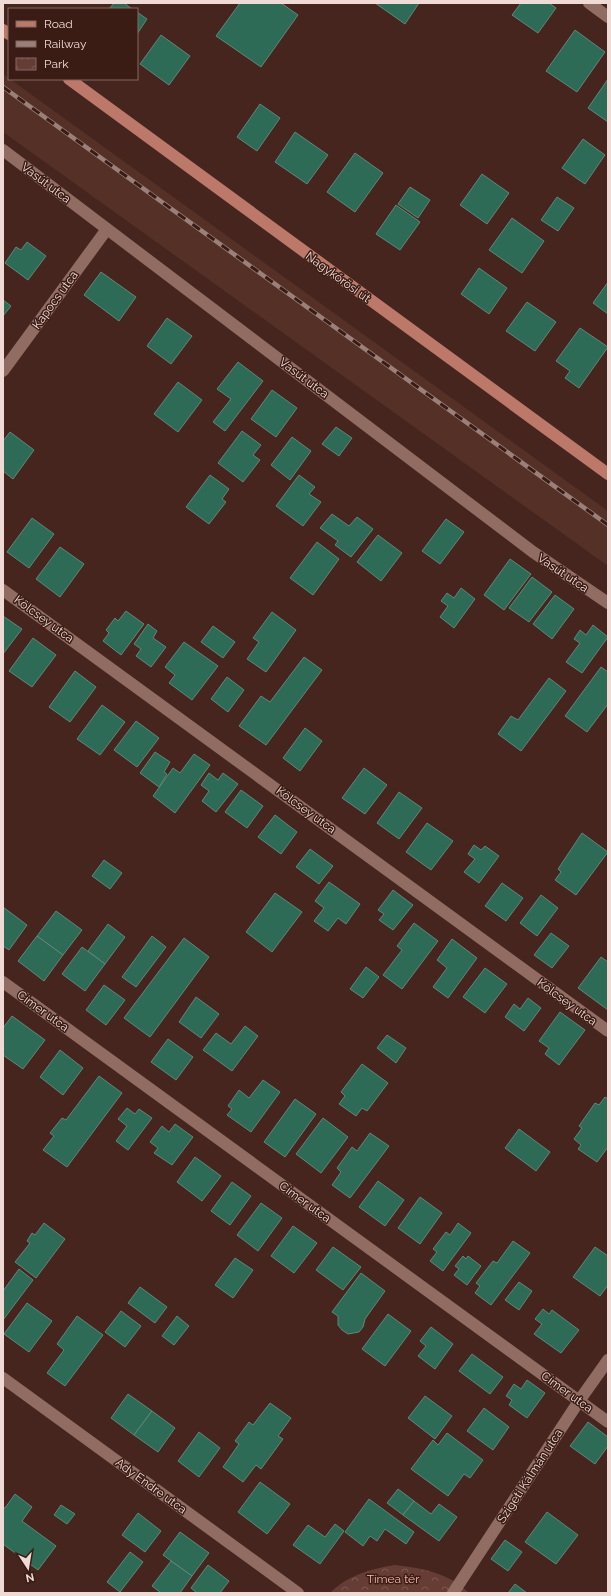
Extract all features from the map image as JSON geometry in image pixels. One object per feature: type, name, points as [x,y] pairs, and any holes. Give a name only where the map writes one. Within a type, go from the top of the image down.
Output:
[{"type":"main road","name":"Nagykőrösi út","points":[[70,80],[608,474]]},
{"type":"street","points":[[589,3],[608,17]]},
{"type":"street","name":"Vasút utca","points":[[3,150],[533,552],[608,603]]},
{"type":"street","name":"Kapocs utca","points":[[3,371],[107,229]]},
{"type":"street","name":"Kölcsey utca","points":[[3,590],[608,1031]]},
{"type":"street","name":"Címer utca","points":[[3,982],[608,1422]]},
{"type":"street","name":"Szigeti Kálmán utca","points":[[453,1593],[579,1401],[608,1360]]},
{"type":"street","name":"Ady Endre utca","points":[[3,1378],[298,1593]]},
{"type":"shaded area","points":[[3,74],[8,78],[8,80],[11,80],[608,511],[608,566],[3,132]]},
{"type":"green space","name":"Tímea tér","points":[[395,1565],[426,1570],[443,1576],[452,1580],[469,1593],[330,1593],[352,1577]]},
{"type":"building","points":[[114,3],[124,3],[131,8],[110,8]]},
{"type":"building","points":[[240,3],[281,3],[298,15],[261,67],[216,36]]},
{"type":"building","points":[[375,3],[419,3],[405,24]]},
{"type":"building","points":[[521,3],[549,3],[556,8],[538,33],[512,15]]},
{"type":"building","points":[[138,13],[147,19],[138,32]]},
{"type":"building","points":[[575,30],[605,52],[577,92],[546,71]]},
{"type":"building","points":[[161,35],[190,56],[169,85],[140,64]]},
{"type":"building","points":[[608,79],[608,122],[588,108]]},
{"type":"building","points":[[260,104],[280,118],[257,151],[237,137]]},
{"type":"building","points":[[295,132],[328,155],[307,184],[275,162]]},
{"type":"building","points":[[583,139],[605,155],[585,184],[562,168]]},
{"type":"building","points":[[355,153],[383,173],[355,212],[327,192]]},
{"type":"building","points":[[482,174],[509,193],[487,224],[460,205]]},
{"type":"building","points":[[410,187],[430,200],[418,218],[398,204]]},
{"type":"building","points":[[557,197],[574,208],[558,231],[541,220]]},
{"type":"building","points":[[396,205],[420,222],[400,250],[376,234]]},
{"type":"building","points":[[512,218],[544,241],[522,273],[489,250]]},
{"type":"building","points":[[27,242],[46,256],[28,280],[5,263],[16,247],[21,250]]},
{"type":"building","points":[[479,268],[507,288],[489,314],[461,294]]},
{"type":"building","points":[[101,272],[136,297],[119,321],[84,295]]},
{"type":"building","points":[[608,282],[608,314],[593,303]]},
{"type":"building","points":[[3,300],[11,306],[3,316]]},
{"type":"building","points":[[527,302],[556,322],[535,351],[506,331]]},
{"type":"building","points":[[167,318],[192,336],[171,364],[147,346]]},
{"type":"building","points":[[580,328],[608,347],[579,388],[565,378],[570,371],[556,361]]},
{"type":"building","points":[[238,362],[263,381],[225,431],[213,422],[231,399],[217,389]]},
{"type":"building","points":[[178,382],[202,400],[178,432],[154,414]]},
{"type":"building","points":[[272,390],[297,408],[276,437],[251,419]]},
{"type":"building","points":[[336,427],[352,438],[339,456],[322,444]]},
{"type":"building","points":[[242,431],[261,445],[253,455],[260,460],[243,482],[218,463]]},
{"type":"building","points":[[10,432],[34,450],[13,479],[3,471],[3,441]]},
{"type":"building","points":[[292,437],[311,451],[290,480],[271,465]]},
{"type":"building","points":[[210,475],[229,489],[222,499],[226,502],[209,524],[186,507]]},
{"type":"building","points":[[299,475],[315,487],[309,494],[321,502],[303,526],[276,506]]},
{"type":"building","points":[[332,514],[349,526],[357,517],[373,529],[351,557],[335,545],[338,541],[320,528]]},
{"type":"building","points":[[32,518],[54,534],[29,568],[7,552]]},
{"type":"building","points":[[446,519],[464,532],[440,564],[422,551]]},
{"type":"building","points":[[378,535],[402,553],[381,581],[357,562]]},
{"type":"building","points":[[317,542],[339,559],[313,595],[290,578]]},
{"type":"building","points":[[60,547],[84,564],[60,597],[36,579]]},
{"type":"building","points":[[510,559],[531,574],[504,610],[484,595]]},
{"type":"building","points":[[532,577],[552,592],[529,622],[509,608]]},
{"type":"building","points":[[461,588],[475,599],[454,628],[440,617],[448,606],[441,601],[447,593],[454,598]]},
{"type":"building","points":[[555,595],[574,609],[552,639],[533,624]]},
{"type":"building","points":[[126,611],[144,624],[121,655],[103,641],[109,633],[106,630],[115,618],[118,621]]},
{"type":"building","points":[[272,612],[296,630],[266,672],[247,659],[259,642],[253,638]]},
{"type":"building","points":[[3,616],[22,629],[3,654]]},
{"type":"building","points":[[148,624],[157,631],[153,638],[166,647],[151,667],[136,656],[141,649],[134,644]]},
{"type":"building","points":[[593,625],[608,637],[582,673],[566,662],[580,643],[574,639],[580,630],[586,635]]},
{"type":"building","points":[[213,626],[235,642],[223,658],[201,642]]},
{"type":"building","points":[[33,638],[56,655],[32,687],[9,671]]},
{"type":"building","points":[[184,642],[218,666],[192,700],[169,683],[175,675],[165,667]]},
{"type":"building","points":[[304,657],[322,670],[266,745],[239,726],[261,696],[270,702]]},
{"type":"building","points":[[601,667],[608,672],[608,704],[587,732],[565,716]]},
{"type":"building","points":[[75,671],[96,687],[70,722],[49,707]]},
{"type":"building","points":[[227,677],[244,690],[228,712],[211,699]]},
{"type":"building","points":[[549,678],[566,691],[521,751],[498,734],[511,716],[518,720]]},
{"type":"building","points":[[102,705],[125,722],[100,755],[77,739]]},
{"type":"building","points":[[136,721],[159,738],[137,767],[114,750]]},
{"type":"building","points":[[305,728],[322,741],[300,771],[283,758]]},
{"type":"building","points":[[155,752],[170,762],[164,772],[167,774],[159,787],[140,773]]},
{"type":"building","points":[[194,754],[210,765],[175,813],[153,796],[173,768],[180,773]]},
{"type":"building","points":[[364,768],[387,785],[365,814],[342,798]]},
{"type":"building","points":[[209,773],[218,780],[223,773],[238,784],[216,812],[202,801],[209,791],[201,785]]},
{"type":"building","points":[[241,790],[263,806],[247,828],[225,812]]},
{"type":"building","points":[[399,792],[422,808],[399,839],[377,823]]},
{"type":"building","points":[[275,815],[297,832],[281,854],[258,837]]},
{"type":"building","points":[[427,823],[453,841],[431,870],[406,852]]},
{"type":"building","points":[[582,833],[608,852],[576,895],[555,880],[561,872],[558,869]]},
{"type":"building","points":[[474,845],[481,850],[485,846],[499,856],[479,883],[464,872],[475,859],[468,854]]},
{"type":"building","points":[[310,849],[333,866],[319,884],[296,867]]},
{"type":"building","points":[[104,860],[122,873],[110,889],[92,876]]},
{"type":"building","points":[[329,882],[360,904],[346,924],[338,918],[328,931],[314,921],[324,908],[315,901]]},
{"type":"building","points":[[502,883],[523,898],[506,921],[485,906]]},
{"type":"building","points":[[393,890],[413,905],[393,930],[379,920],[384,914],[378,910]]},
{"type":"building","points":[[275,893],[302,912],[272,952],[246,932]]},
{"type":"building","points":[[541,895],[558,908],[537,936],[520,923]]},
{"type":"building","points":[[3,907],[27,925],[9,950],[3,946]]},
{"type":"building","points":[[56,911],[82,930],[63,955],[37,936]]},
{"type":"building","points":[[414,923],[438,941],[402,989],[383,975],[402,950],[397,946]]},
{"type":"building","points":[[108,924],[125,937],[105,964],[88,951]]},
{"type":"building","points":[[551,933],[569,946],[552,968],[534,955]]},
{"type":"building","points":[[37,936],[63,955],[44,981],[18,961]]},
{"type":"building","points":[[152,936],[166,947],[136,987],[122,977]]},
{"type":"building","points":[[184,938],[209,957],[150,1037],[124,1018]]},
{"type":"building","points":[[452,939],[477,958],[448,998],[433,987],[447,968],[437,960]]},
{"type":"building","points":[[82,947],[105,964],[85,991],[62,974]]},
{"type":"building","points":[[601,957],[608,962],[608,1010],[578,988]]},
{"type":"building","points":[[366,967],[379,977],[363,998],[350,989]]},
{"type":"building","points":[[485,968],[507,984],[485,1013],[463,997]]},
{"type":"building","points":[[104,985],[125,1000],[106,1025],[86,1010]]},
{"type":"building","points":[[196,997],[219,1014],[201,1038],[179,1022]]},
{"type":"building","points":[[528,998],[541,1008],[524,1031],[505,1017],[514,1004],[520,1009]]},
{"type":"building","points":[[560,1012],[585,1030],[559,1065],[545,1054],[549,1048],[539,1041]]},
{"type":"building","points":[[12,1016],[45,1040],[23,1069],[3,1055],[3,1028]]},
{"type":"building","points":[[245,1026],[258,1036],[232,1071],[203,1050],[216,1033],[231,1044]]},
{"type":"building","points":[[387,1035],[406,1048],[396,1063],[377,1048]]},
{"type":"building","points":[[168,1039],[193,1057],[176,1080],[151,1062]]},
{"type":"building","points":[[60,1050],[83,1068],[63,1095],[40,1077]]},
{"type":"building","points":[[362,1064],[388,1083],[367,1111],[362,1108],[356,1116],[339,1104],[345,1096],[341,1092]]},
{"type":"building","points":[[99,1076],[122,1093],[67,1167],[43,1150],[54,1136],[50,1133],[62,1118],[66,1120]]},
{"type":"building","points":[[263,1080],[280,1092],[251,1132],[227,1115],[232,1109],[228,1106],[239,1090],[249,1098]]},
{"type":"building","points":[[605,1097],[608,1099],[608,1147],[597,1162],[578,1149],[581,1145],[574,1139],[582,1128],[579,1126],[595,1103],[599,1105]]},
{"type":"building","points":[[295,1099],[316,1114],[285,1157],[264,1142]]},
{"type":"building","points":[[127,1108],[135,1114],[139,1109],[152,1118],[128,1150],[116,1141],[127,1126],[118,1119]]},
{"type":"building","points":[[323,1118],[348,1137],[321,1173],[296,1154]]},
{"type":"building","points":[[175,1124],[193,1137],[172,1165],[154,1153],[158,1148],[150,1142],[162,1126],[169,1132]]},
{"type":"building","points":[[519,1129],[550,1152],[536,1171],[505,1148]]},
{"type":"building","points":[[370,1133],[389,1146],[350,1198],[332,1185],[341,1172],[337,1168],[352,1147],[357,1151]]},
{"type":"building","points":[[195,1157],[221,1176],[202,1201],[177,1182]]},
{"type":"building","points":[[378,1181],[404,1200],[385,1226],[359,1207]]},
{"type":"building","points":[[232,1182],[251,1196],[230,1225],[211,1211]]},
{"type":"building","points":[[420,1197],[442,1213],[420,1244],[398,1228]]},
{"type":"building","points":[[261,1203],[282,1218],[258,1251],[237,1235]]},
{"type":"building","points":[[44,1223],[65,1239],[36,1278],[15,1262],[30,1243],[27,1241],[32,1233],[35,1235]]},
{"type":"building","points":[[458,1223],[471,1233],[443,1271],[430,1261],[437,1252],[433,1249],[446,1232],[450,1235]]},
{"type":"building","points":[[293,1226],[317,1243],[294,1273],[271,1256]]},
{"type":"building","points":[[513,1241],[530,1253],[491,1305],[475,1293],[480,1286],[476,1283],[493,1261],[497,1263]]},
{"type":"building","points":[[333,1247],[361,1267],[343,1290],[316,1270]]},
{"type":"building","points":[[595,1247],[608,1256],[608,1285],[600,1296],[573,1277]]},
{"type":"building","points":[[463,1256],[466,1259],[468,1256],[481,1266],[467,1285],[454,1275],[459,1269],[455,1266]]},
{"type":"building","points":[[235,1258],[253,1270],[233,1298],[215,1285]]},
{"type":"building","points":[[19,1269],[33,1280],[3,1320],[3,1291]]},
{"type":"building","points":[[361,1273],[385,1291],[365,1319],[363,1327],[359,1332],[348,1334],[338,1325],[338,1316],[332,1312]]},
{"type":"building","points":[[519,1282],[532,1291],[519,1310],[505,1300]]},
{"type":"building","points":[[140,1287],[167,1307],[155,1323],[128,1303]]},
{"type":"building","points":[[27,1303],[52,1321],[29,1352],[4,1334]]},
{"type":"building","points":[[543,1309],[549,1314],[552,1310],[579,1330],[561,1353],[534,1334],[542,1324],[535,1319]]},
{"type":"building","points":[[121,1311],[141,1326],[125,1347],[105,1332]]},
{"type":"building","points":[[388,1314],[411,1331],[385,1366],[362,1349]]},
{"type":"building","points":[[77,1316],[103,1335],[65,1386],[47,1373],[64,1350],[57,1344]]},
{"type":"building","points":[[177,1316],[189,1326],[174,1345],[162,1336]]},
{"type":"building","points":[[431,1327],[453,1344],[435,1369],[418,1356],[426,1346],[420,1341]]},
{"type":"building","points":[[472,1354],[503,1377],[490,1394],[459,1371]]},
{"type":"building","points":[[527,1380],[545,1393],[527,1418],[509,1405],[512,1400],[506,1396],[514,1384],[521,1389]]},
{"type":"building","points":[[128,1394],[152,1411],[134,1435],[111,1418]]},
{"type":"building","points":[[425,1396],[452,1416],[435,1439],[408,1418]]},
{"type":"building","points":[[270,1403],[291,1418],[278,1436],[283,1439],[261,1469],[256,1465],[243,1482],[223,1467],[239,1444],[235,1441],[249,1422],[253,1425]]},
{"type":"building","points":[[484,1408],[509,1427],[493,1450],[467,1431]]},
{"type":"building","points":[[152,1411],[175,1428],[158,1452],[134,1435]]},
{"type":"building","points":[[588,1422],[608,1437],[608,1446],[595,1464],[570,1446]]},
{"type":"building","points":[[199,1432],[220,1448],[199,1477],[178,1461]]},
{"type":"building","points":[[447,1433],[483,1460],[470,1478],[464,1474],[448,1496],[411,1469],[433,1440],[438,1445]]},
{"type":"building","points":[[260,1482],[290,1504],[267,1534],[238,1512]]},
{"type":"building","points":[[398,1489],[414,1501],[403,1515],[387,1503]]},
{"type":"building","points":[[15,1494],[32,1507],[22,1521],[56,1546],[38,1570],[3,1544],[3,1507],[5,1508]]},
{"type":"building","points":[[369,1499],[414,1532],[406,1544],[385,1529],[377,1541],[370,1536],[363,1546],[345,1532]]},
{"type":"building","points":[[414,1501],[431,1514],[439,1504],[457,1517],[439,1541],[403,1515]]},
{"type":"building","points":[[61,1505],[75,1514],[67,1524],[54,1515]]},
{"type":"building","points":[[547,1512],[578,1535],[556,1564],[525,1542]]},
{"type":"building","points":[[138,1513],[161,1531],[145,1552],[122,1535]]},
{"type":"building","points":[[335,1524],[344,1531],[320,1564],[293,1545],[308,1525],[325,1537]]},
{"type":"building","points":[[180,1532],[209,1553],[192,1576],[163,1555]]},
{"type":"building","points":[[505,1540],[522,1552],[508,1571],[491,1559]]},
{"type":"building","points":[[130,1552],[143,1562],[120,1592],[107,1582]]},
{"type":"building","points":[[171,1561],[192,1576],[180,1593],[161,1593],[152,1586]]},
{"type":"building","points":[[208,1565],[229,1581],[220,1593],[197,1593],[191,1588]]},
{"type":"building","points":[[515,1584],[527,1593],[508,1593]]},
{"type":"railway","points":[[3,87],[608,525]]}]
